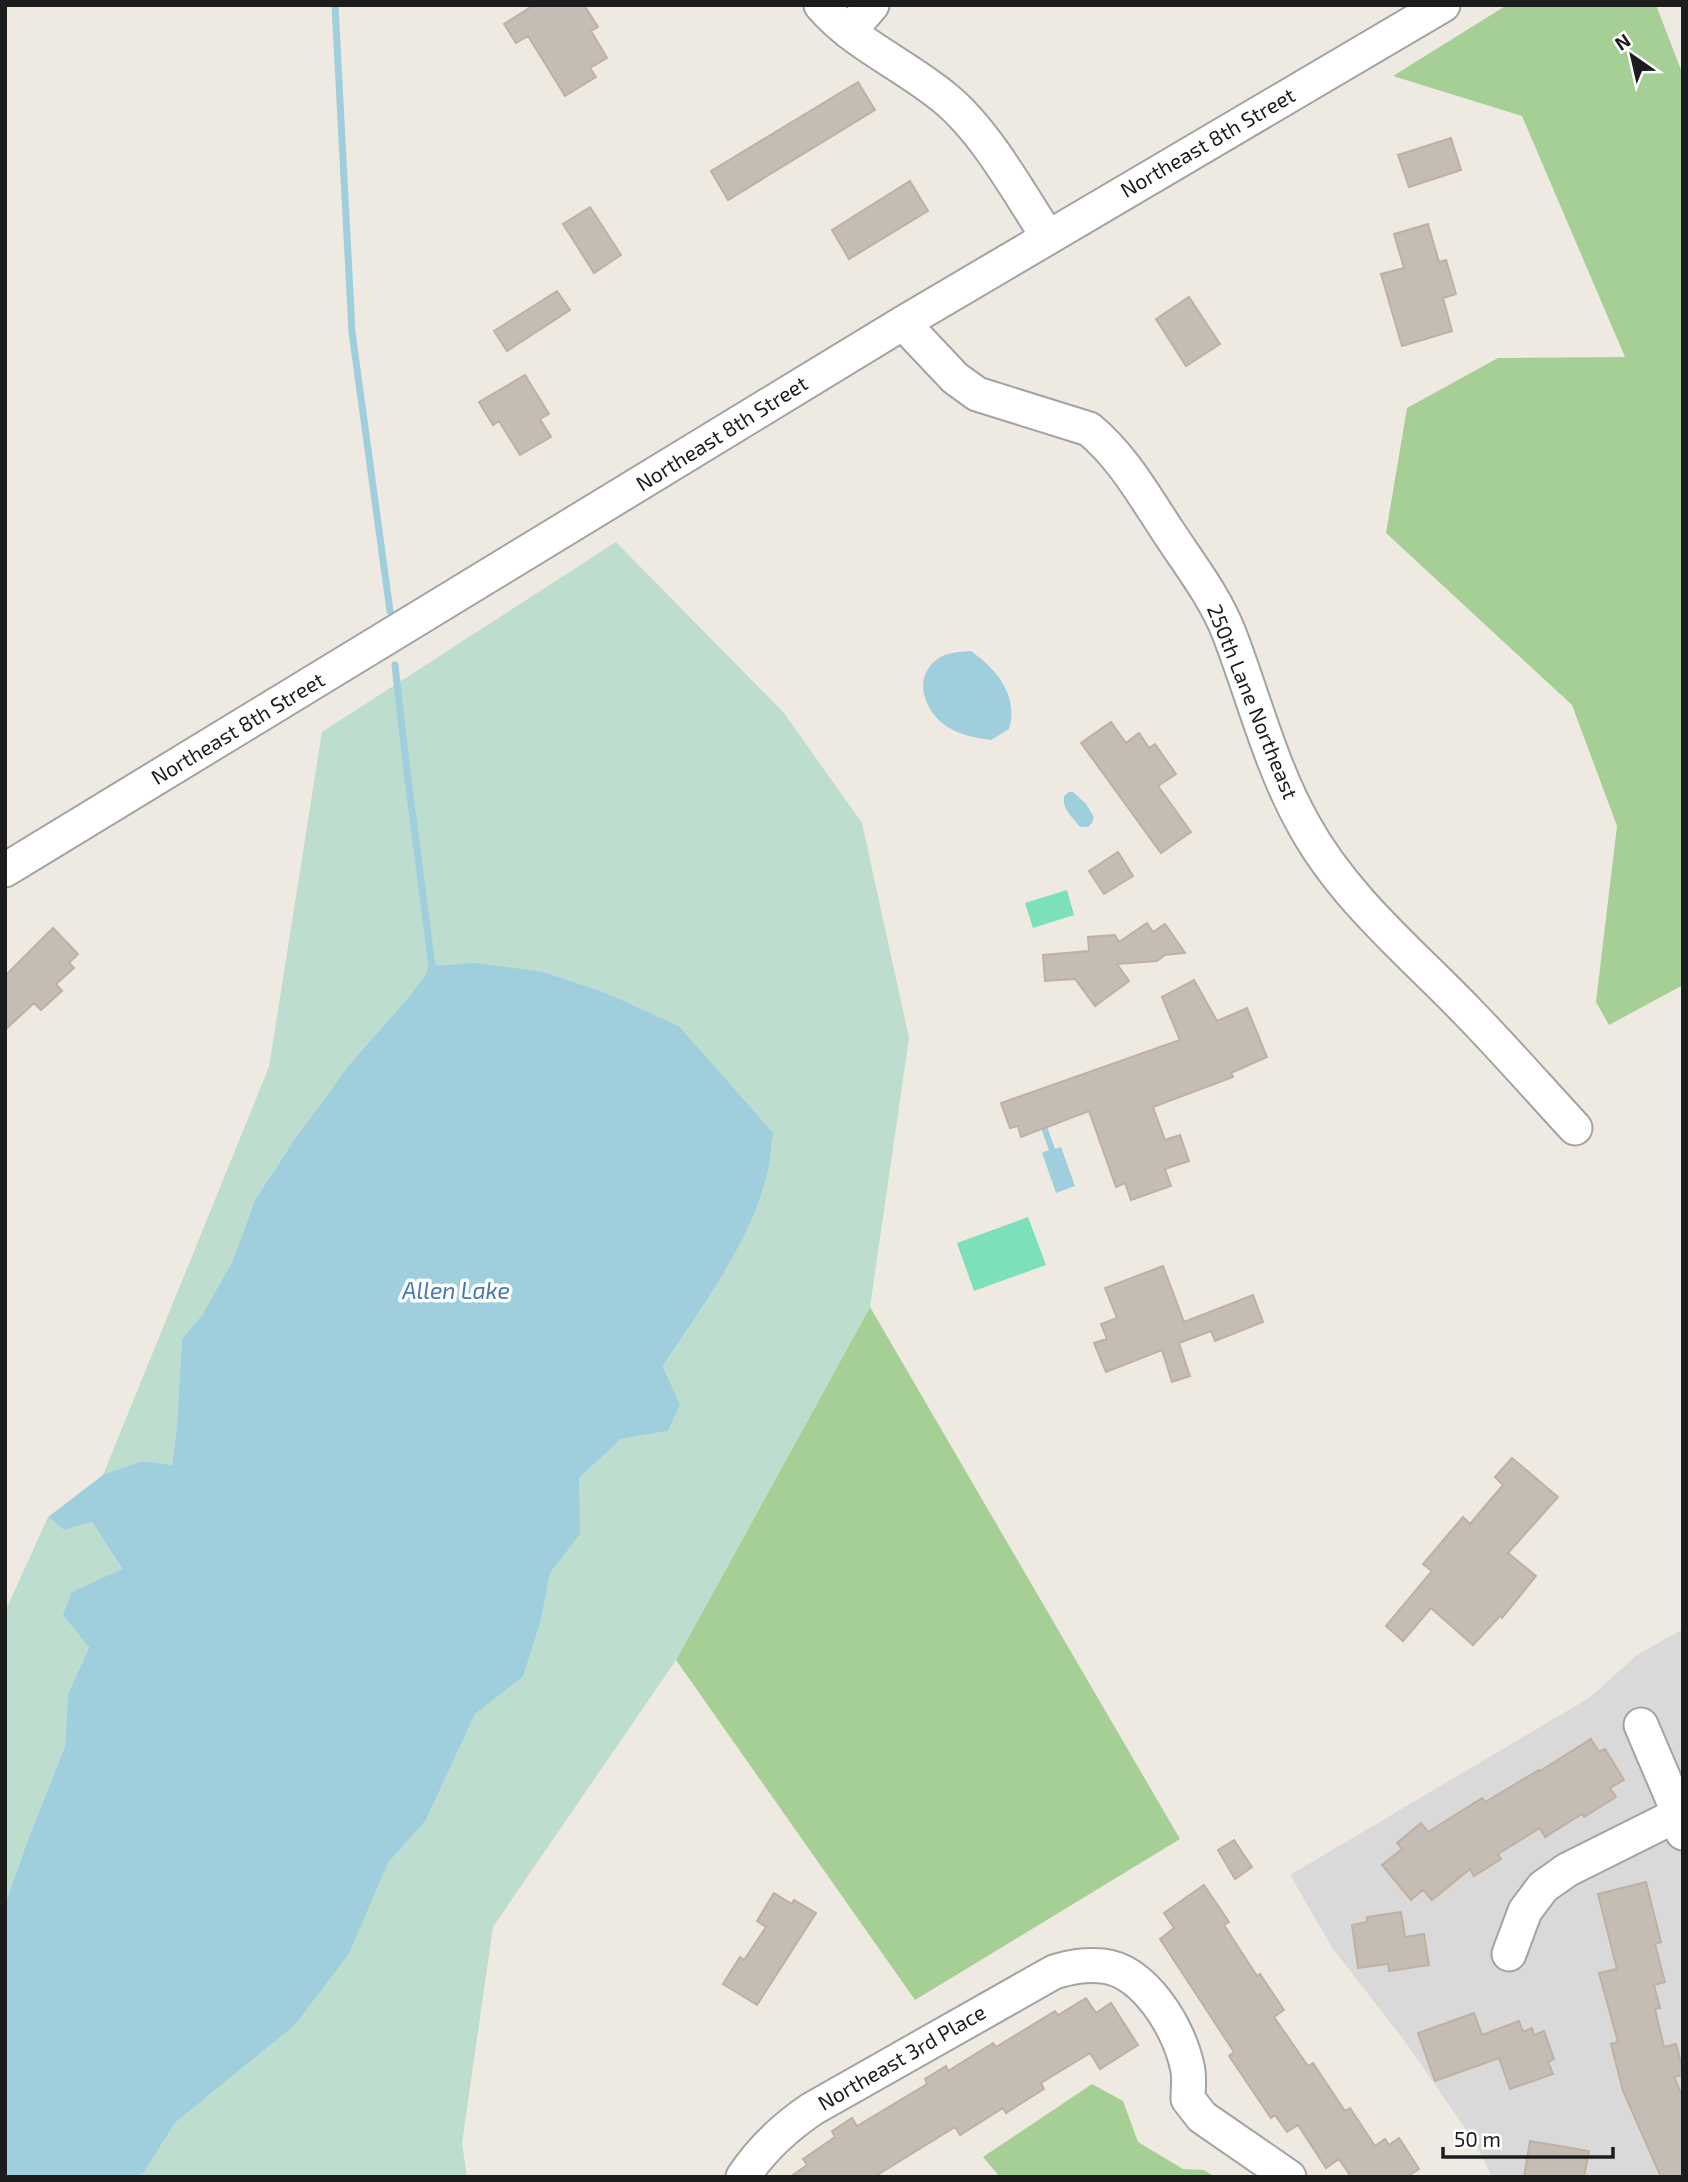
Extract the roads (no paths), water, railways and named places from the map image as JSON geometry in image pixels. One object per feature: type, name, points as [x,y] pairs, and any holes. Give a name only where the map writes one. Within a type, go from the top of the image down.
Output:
[{"type":"street","points":[[821,5],[849,32],[946,98],[964,116],[1048,237]]},
{"type":"street","points":[[849,32],[872,5]]},
{"type":"street","name":"Northeast 8th Street","points":[[5,870],[903,323],[1443,5]]},
{"type":"street","name":"250th Lane Northeast","points":[[903,323],[956,378],[977,394],[1089,429],[1104,441],[1201,580],[1228,629],[1283,780],[1303,824],[1329,866],[1376,922],[1467,1011],[1575,1128]]},
{"type":"street","points":[[1509,1954],[1525,1911],[1543,1887],[1567,1870],[1681,1820],[1641,1725]]},
{"type":"street","name":"Northeast 3rd Place","points":[[743,2177],[766,2145],[784,2128],[812,2109],[1054,1972],[1080,1965],[1106,1966],[1128,1976],[1147,1992],[1169,2018],[1181,2043],[1188,2069],[1188,2099],[1202,2117],[1289,2177]]},
{"type":"water","points":[[971,651],[997,675],[1011,705],[1009,729],[991,740],[962,734],[943,724],[929,707],[925,697],[923,686],[930,666],[946,655]]},
{"type":"water","points":[[1073,792],[1086,804],[1094,817],[1088,827],[1080,827],[1066,809],[1064,796]]},
{"type":"water","name":"Allen Lake","points":[[475,963],[544,972],[604,992],[679,1026],[773,1133],[768,1171],[750,1223],[724,1272],[663,1366],[680,1405],[668,1431],[621,1439],[579,1478],[580,1534],[550,1573],[541,1620],[523,1677],[475,1714],[426,1820],[388,1863],[349,1954],[295,2025],[176,2122],[143,2173],[135,2177],[5,2177],[5,1904],[65,1746],[68,1694],[89,1647],[63,1615],[72,1592],[122,1569],[92,1522],[64,1530],[48,1517],[103,1475],[141,1461],[172,1465],[182,1339],[202,1315],[232,1262],[256,1198],[349,1065],[408,998],[432,966]]},
{"type":"water","points":[[1045,1121],[1055,1149],[1061,1147],[1075,1186],[1056,1193],[1042,1153],[1049,1150],[1039,1123]]},
{"type":"waterway","points":[[335,5],[352,332],[390,611]]},
{"type":"waterway","points":[[395,665],[432,966],[430,973]]}]
